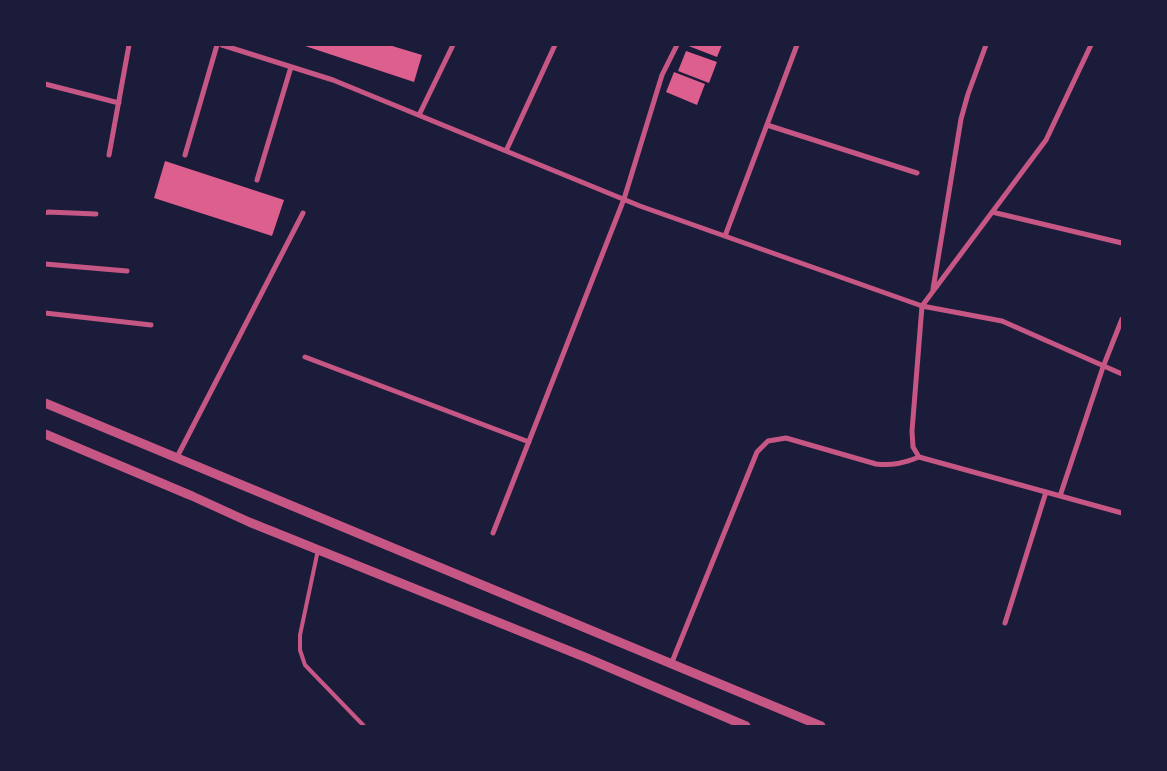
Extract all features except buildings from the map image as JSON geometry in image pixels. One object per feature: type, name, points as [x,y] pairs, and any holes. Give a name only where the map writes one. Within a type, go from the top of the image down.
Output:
[{"type":"street","points":[[110,155],[129,45]]},
{"type":"street","points":[[184,155],[217,45]]},
{"type":"street","points":[[222,45],[332,80],[624,199],[922,306],[1002,321],[1122,374]]},
{"type":"street","points":[[418,115],[453,45]]},
{"type":"street","points":[[506,150],[555,45]]},
{"type":"street","points":[[493,533],[624,199],[662,75],[677,45]]},
{"type":"street","points":[[725,236],[797,45]]},
{"type":"street","points":[[932,292],[962,119],[968,94],[986,45]]},
{"type":"street","points":[[919,457],[913,447],[912,431],[922,306],[1046,140],[1091,45]]},
{"type":"street","points":[[257,180],[291,67]]},
{"type":"street","points":[[45,84],[119,103]]},
{"type":"street","points":[[767,124],[917,173]]},
{"type":"street","points":[[992,212],[1122,243]]},
{"type":"street","points":[[45,213],[96,214]]},
{"type":"street","points":[[176,459],[303,213]]},
{"type":"street","points":[[45,264],[127,271]]},
{"type":"street","points":[[45,312],[151,325]]},
{"type":"street","points":[[1060,496],[1122,319]]},
{"type":"street","points":[[305,357],[529,442]]},
{"type":"street","points":[[45,403],[176,459],[672,662],[822,726]]},
{"type":"street","points":[[45,434],[249,522],[587,658],[746,726]]},
{"type":"street","points":[[672,662],[757,452],[768,441],[786,438],[889,466],[904,464],[919,457],[1122,513]]},
{"type":"street","points":[[1005,623],[1046,492]]},
{"type":"lane","points":[[318,550],[300,635],[300,650],[305,665],[364,726]]}]
